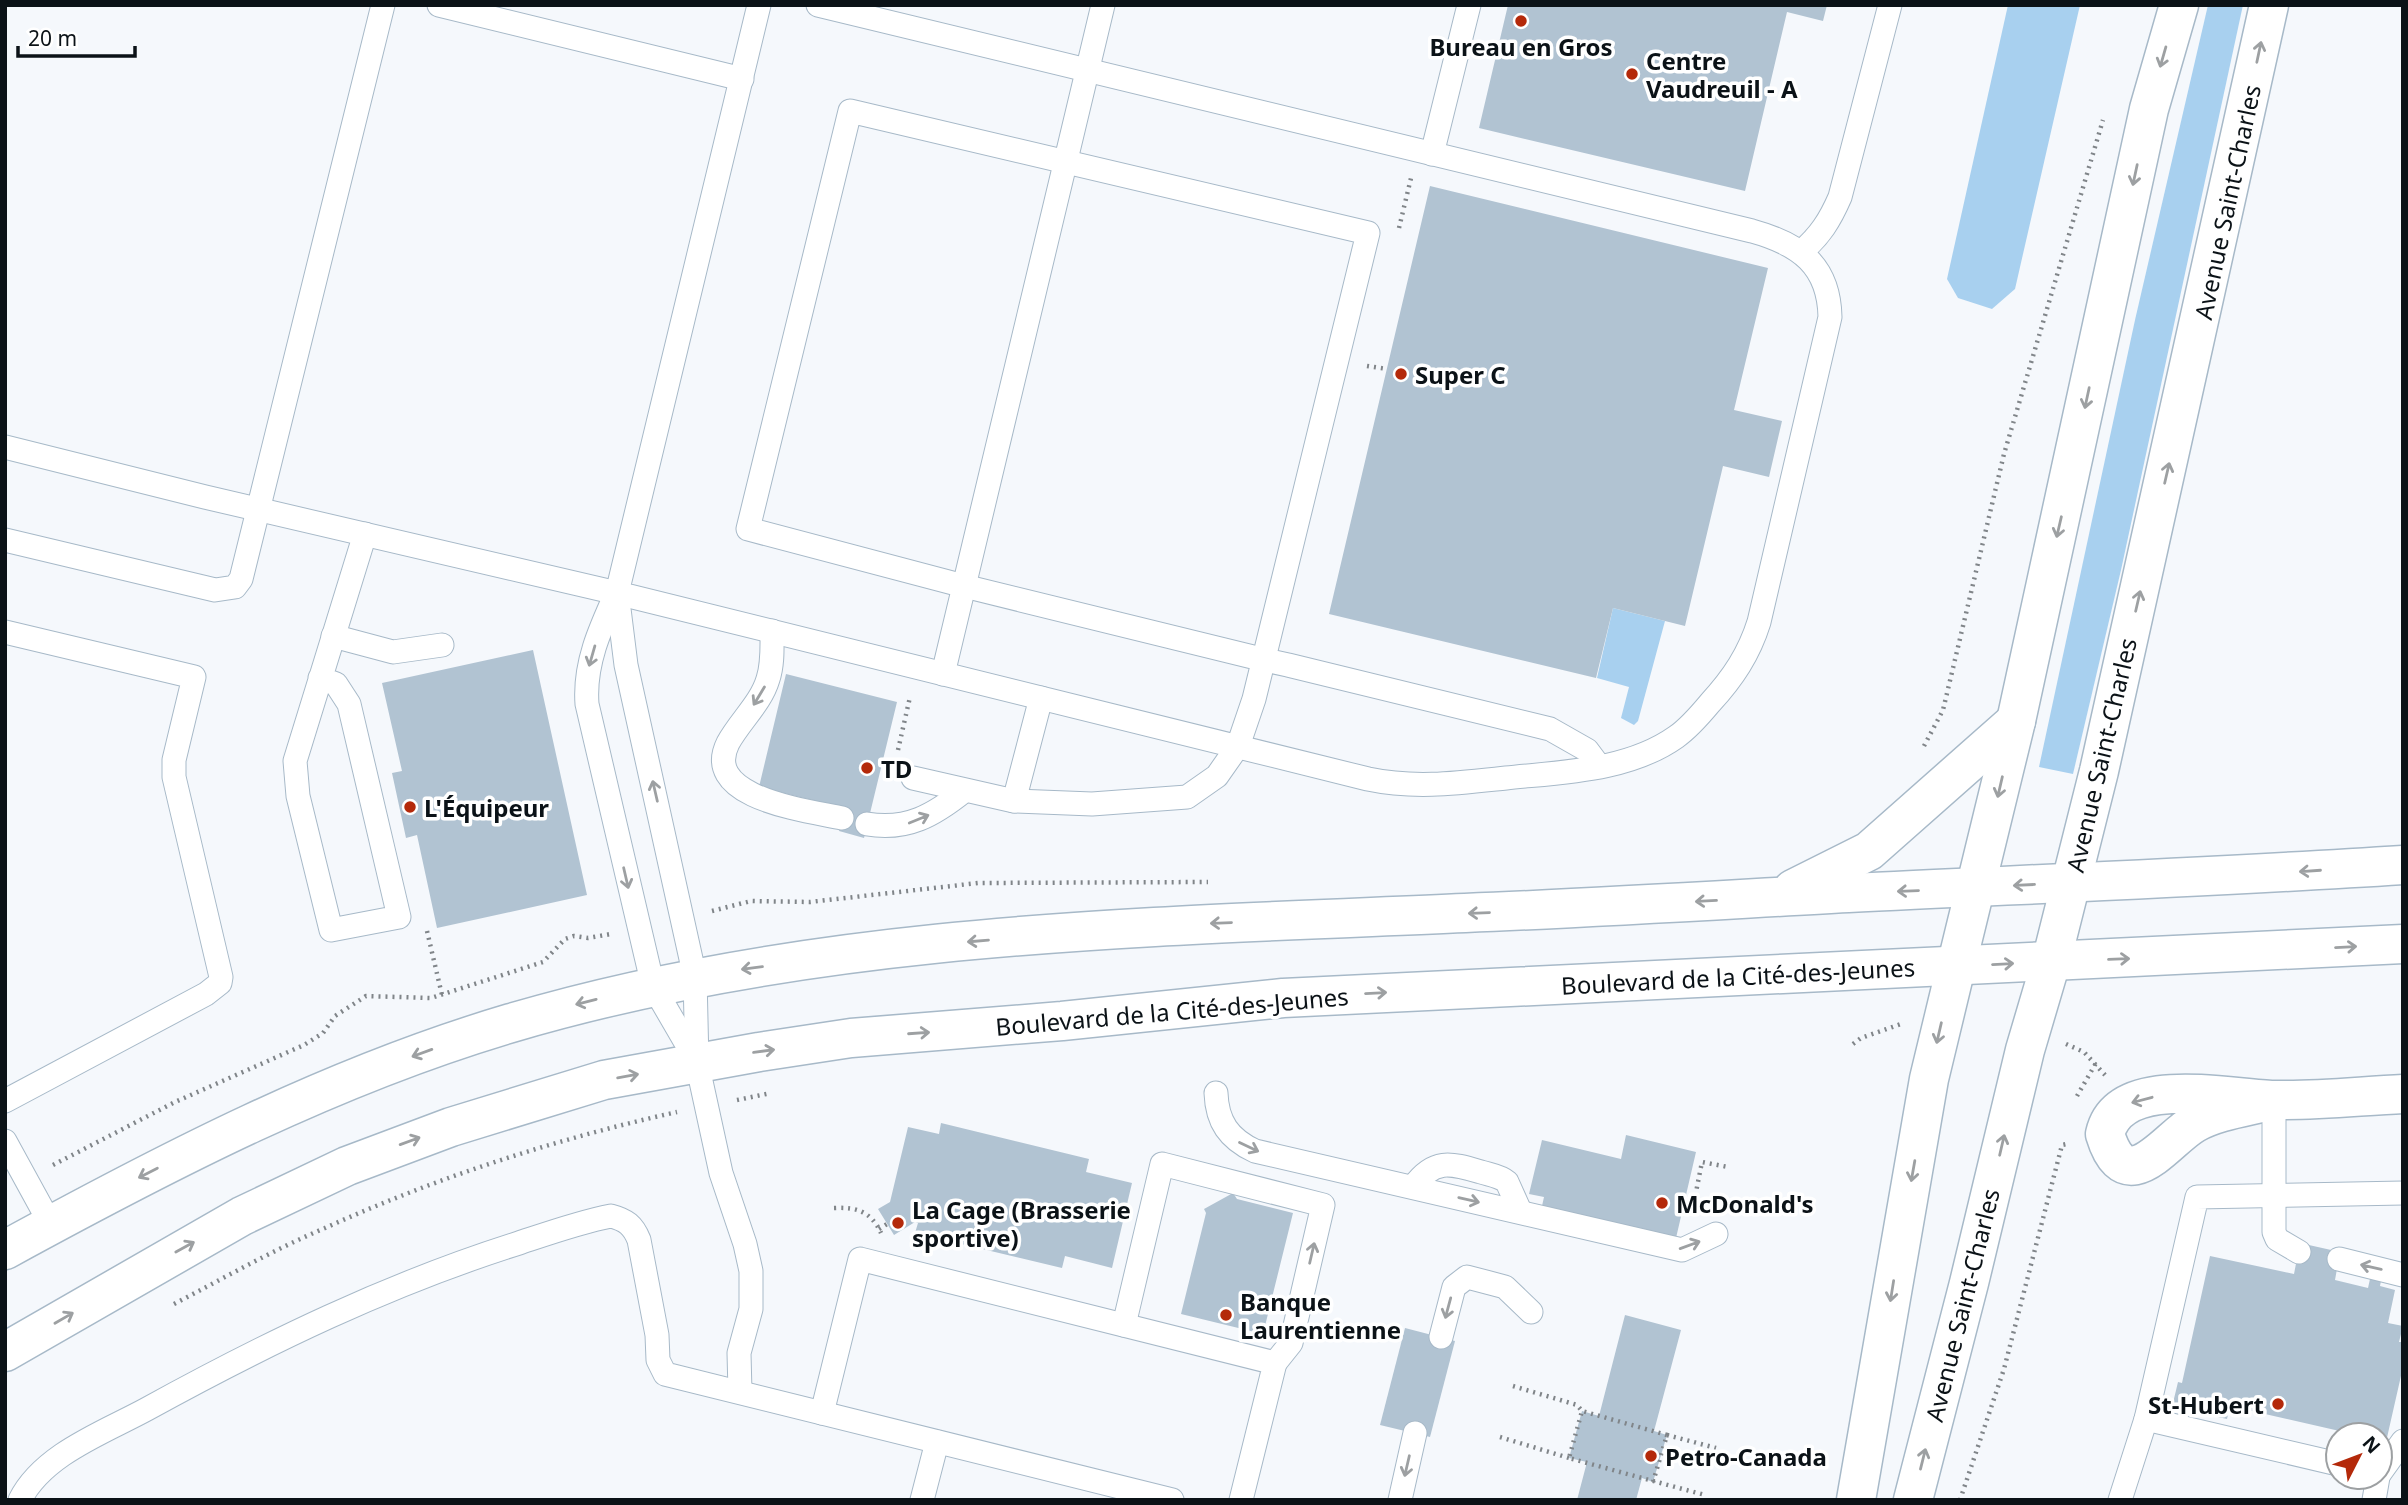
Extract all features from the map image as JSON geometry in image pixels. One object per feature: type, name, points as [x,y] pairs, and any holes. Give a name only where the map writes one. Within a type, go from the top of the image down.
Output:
[{"type":"main road","points":[[1856,1500],[1929,1079],[2016,721],[2149,108],[2179,5]]},
{"type":"main road","name":"Avenue Saint-Charles","points":[[1913,1500],[2025,1050],[2071,882],[2187,384],[2269,5]]},
{"type":"main road","points":[[1774,897],[1869,851],[2016,721]]},
{"type":"main road","points":[[5,1250],[209,1142],[355,1078],[509,1023],[695,977],[880,951],[1129,929],[2403,865]]},
{"type":"main road","name":"Boulevard de la Cité-des-Jeunes","points":[[5,1352],[242,1216],[347,1166],[451,1126],[592,1084],[697,1063],[851,1038],[1062,1021],[1230,1001],[2403,944]]},
{"type":"main road","points":[[2274,1100],[2216,1114],[2193,1123],[2144,1164],[2133,1165],[2123,1161],[2113,1152],[2105,1134],[2112,1114],[2148,1097],[2210,1094],[2274,1100],[2403,1094]]},
{"type":"lane","points":[[5,540],[224,590],[235,587],[242,579],[383,5]]},
{"type":"lane","points":[[439,5],[742,79]]},
{"type":"lane","points":[[697,1063],[653,986],[587,704],[586,686],[594,649],[617,593],[759,5]]},
{"type":"lane","points":[[5,447],[259,510],[617,593],[1368,779],[1412,787],[1599,766],[1642,756],[1678,736],[1723,690],[1753,642],[1830,317],[1830,296],[1825,280],[1801,252],[1790,244],[1752,231],[818,5]]},
{"type":"lane","points":[[943,674],[1103,5]]},
{"type":"lane","points":[[1432,154],[1469,5]]},
{"type":"lane","points":[[1801,252],[1829,222],[1840,197],[1890,5]]},
{"type":"lane","points":[[912,778],[1014,801],[1092,804],[1187,797],[1217,776],[1238,746],[1265,660],[1286,560],[1368,233],[850,111],[748,529],[964,586],[1265,660],[1550,729],[1587,750],[1599,766]]},
{"type":"lane","points":[[320,678],[336,684],[349,704],[400,917],[331,930],[294,772],[320,678],[365,534]]},
{"type":"lane","points":[[617,593],[626,666],[695,977],[697,1063],[721,1173],[745,1244],[751,1271],[751,1310],[739,1353],[740,1392]]},
{"type":"lane","points":[[772,631],[768,681],[726,746],[727,770],[738,786],[751,796],[842,818]]},
{"type":"lane","points":[[5,632],[194,677],[174,760],[174,777],[221,977],[220,983],[206,994],[5,1101]]},
{"type":"lane","points":[[333,636],[393,652],[442,645]]},
{"type":"lane","points":[[1014,801],[1041,698]]},
{"type":"lane","points":[[867,824],[892,826],[919,820],[964,791]]},
{"type":"lane","points":[[1216,1093],[1216,1109],[1221,1123],[1231,1136],[1248,1148],[1682,1250],[1716,1234]]},
{"type":"lane","points":[[2274,1100],[2274,1232],[2277,1239],[2298,1252]]},
{"type":"lane","points":[[5,1142],[51,1225]]},
{"type":"lane","points":[[1124,1325],[1163,1164],[1323,1205],[1290,1343],[1275,1363],[1241,1500]]},
{"type":"lane","points":[[2120,1500],[2146,1419],[2197,1197],[2403,1193]]},
{"type":"lane","points":[[20,1500],[41,1473],[81,1445],[285,1337],[372,1297],[472,1258],[611,1216],[625,1220],[634,1228],[639,1240],[657,1335],[659,1367],[673,1377],[1172,1500]]},
{"type":"lane","points":[[822,1413],[860,1259],[1275,1363]]},
{"type":"lane","points":[[2339,1259],[2403,1275]]},
{"type":"lane","points":[[1441,1337],[1454,1287],[1467,1277],[1505,1287],[1531,1312]]},
{"type":"lane","points":[[2146,1419],[2324,1461]]},
{"type":"lane","points":[[1399,1500],[1415,1433]]},
{"type":"lane","points":[[922,1500],[937,1442]]},
{"type":"path","points":[[1920,752],[1942,710],[2004,454],[2107,109]]},
{"type":"path","points":[[1367,366],[1387,369]]},
{"type":"path","points":[[717,910],[751,901],[810,902],[978,883],[1215,882]]},
{"type":"path","points":[[51,1167],[175,1102],[304,1045],[323,1033],[335,1016],[366,996],[431,998],[543,962],[565,939],[574,936],[588,938],[609,935]]},
{"type":"path","points":[[166,1308],[324,1228],[432,1184],[530,1149],[634,1120],[771,1093]]},
{"type":"path","name":"Avenue Saint-Charles","points":[[1960,1500],[2004,1369],[2062,1145],[2105,1134]]},
{"type":"path","points":[[1684,1205],[1693,1207],[1702,1162],[1728,1167]]},
{"type":"path","points":[[834,1208],[854,1207],[863,1212],[879,1229],[882,1237]]},
{"type":"path","points":[[879,1229],[887,1224]]},
{"type":"path","points":[[1513,1386],[1577,1405],[1582,1411],[1716,1448]]},
{"type":"path","points":[[1569,1458],[1582,1411]]},
{"type":"path","points":[[1653,1482],[1667,1435]]},
{"type":"path","points":[[1500,1437],[1705,1495]]},
{"type":"shaded area","points":[[2008,5],[2080,5],[2015,289],[1992,309],[1958,298],[1947,279]]},
{"type":"shaded area","points":[[2208,5],[2243,5],[2121,570],[2073,774],[2039,767],[2135,320]]},
{"type":"shaded area","points":[[1613,608],[1665,621],[1638,721],[1634,725],[1621,718],[1629,687],[1597,678]]},
{"type":"building","name":"Centre Vaudreuil - A","points":[[1508,5],[1827,5],[1823,21],[1787,12],[1745,191],[1479,128]]},
{"type":"building","points":[[1430,186],[1768,268],[1734,410],[1782,421],[1769,477],[1723,466],[1685,626],[1613,608],[1596,678],[1329,614]]},
{"type":"building","points":[[533,650],[587,895],[437,928],[417,835],[406,838],[392,773],[402,771],[382,683]]},
{"type":"building","points":[[786,674],[897,702],[864,838],[839,831],[845,808],[759,787]]},
{"type":"building","points":[[941,1123],[1089,1159],[1086,1172],[1132,1183],[1112,1268],[1065,1256],[1062,1268],[915,1233],[918,1223],[915,1222],[894,1235],[878,1209],[890,1202],[908,1127],[939,1134]]},
{"type":"building","points":[[1626,1135],[1696,1152],[1676,1238],[1542,1206],[1544,1197],[1529,1194],[1542,1140],[1621,1159]]},
{"type":"building","points":[[1233,1193],[1237,1199],[1293,1213],[1263,1334],[1181,1314],[1206,1213],[1204,1209]]},
{"type":"building","points":[[2300,1243],[2340,1252],[2335,1280],[2368,1288],[2370,1279],[2381,1281],[2380,1286],[2395,1290],[2388,1323],[2403,1326],[2399,1342],[2403,1342],[2403,1367],[2391,1421],[2324,1421],[2324,1427],[2230,1406],[2227,1419],[2172,1407],[2178,1382],[2182,1383],[2210,1256],[2294,1274]]},
{"type":"building","points":[[1625,1315],[1681,1330],[1654,1431],[1667,1435],[1653,1482],[1642,1478],[1636,1500],[1577,1500],[1587,1462],[1569,1458],[1582,1411],[1599,1416]]},
{"type":"building","points":[[1405,1328],[1455,1341],[1430,1437],[1380,1425]]},
{"type":"place","name":"Bureau en Gros","points":[[1521,21]]},
{"type":"place","name":"Centre Vaudreuil - A","points":[[1632,74]]},
{"type":"place","name":"Super C","points":[[1401,374]]},
{"type":"place","name":"TD","points":[[867,768]]},
{"type":"place","name":"L'Équipeur","points":[[410,807]]},
{"type":"place","name":"McDonald's","points":[[1662,1203]]},
{"type":"place","name":"La Cage (Brasserie sportive)","points":[[898,1223]]},
{"type":"place","name":"Banque Laurentienne","points":[[1226,1315]]},
{"type":"place","name":"St-Hubert","points":[[2278,1404]]},
{"type":"place","name":"Petro-Canada","points":[[1651,1456]]}]
